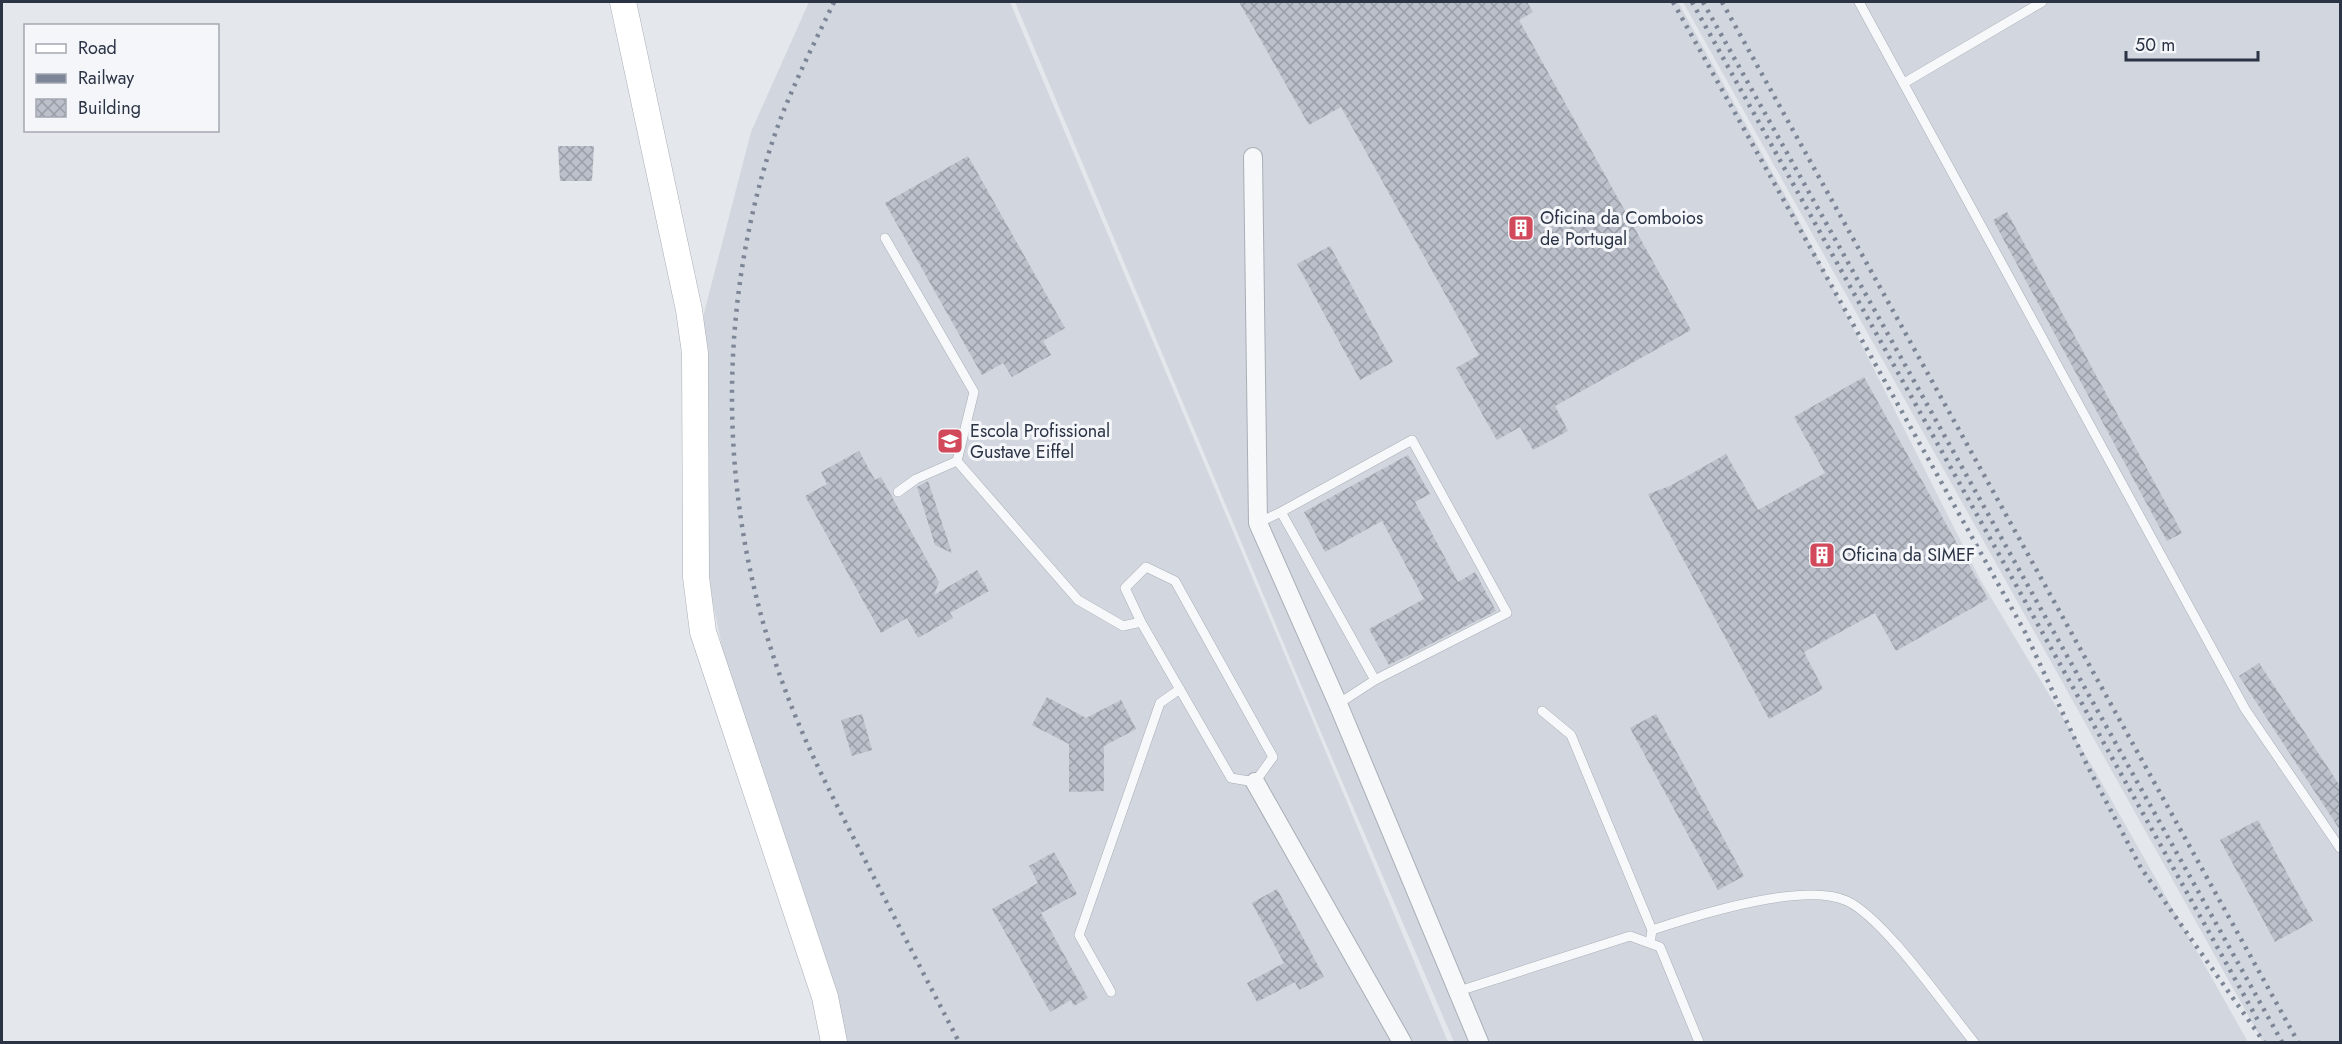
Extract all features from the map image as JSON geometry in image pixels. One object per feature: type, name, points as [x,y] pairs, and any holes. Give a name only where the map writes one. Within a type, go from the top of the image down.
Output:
[{"type":"street","points":[[623,2],[689,310],[695,353],[696,577],[703,632],[825,997],[834,1042]]},
{"type":"street","points":[[1253,157],[1258,523],[1338,704],[1479,1042]]},
{"type":"street","points":[[1255,782],[1402,1042]]},
{"type":"lane","points":[[1859,2],[2245,709],[2340,848]]},
{"type":"lane","points":[[1904,83],[2042,2]]},
{"type":"lane","points":[[885,238],[974,392],[957,461]]},
{"type":"lane","points":[[1258,523],[1412,440],[1507,613],[1374,680],[1338,704]]},
{"type":"lane","points":[[898,492],[916,479],[957,461]]},
{"type":"lane","points":[[957,461],[1078,600],[1123,626],[1141,622]]},
{"type":"lane","points":[[1281,512],[1374,680]]},
{"type":"lane","points":[[1146,567],[1175,581],[1273,757],[1255,782],[1231,778],[1180,689],[1141,622],[1125,588],[1146,567]]},
{"type":"lane","points":[[1111,992],[1079,935],[1160,703],[1180,689]]},
{"type":"lane","points":[[1542,711],[1572,735],[1652,930],[1650,943]]},
{"type":"lane","points":[[1652,930],[1741,903],[1819,896],[1845,900],[1876,922],[1974,1042]]},
{"type":"lane","points":[[1459,991],[1630,936],[1660,947],[1699,1042]]},
{"type":"shaded area","name":"Escola Profissional Gustave Eiffel","points":[[809,2],[1010,2],[1448,1042],[840,1042],[726,666],[706,570],[704,313],[751,132]]},
{"type":"shaded area","points":[[1015,2],[1678,2],[1795,213],[1981,581],[2095,771],[2248,1042],[1454,1042],[1320,730]]},
{"type":"shaded area","points":[[1683,2],[2340,2],[2340,1042],[2263,1042]]},
{"type":"building","name":"Oficina da Comboios de Portugal","points":[[1239,2],[1527,2],[1533,12],[1519,20],[1691,330],[1555,406],[1568,431],[1533,450],[1520,427],[1497,440],[1456,368],[1479,355],[1341,107],[1309,125]]},
{"type":"building","points":[[558,146],[594,146],[592,181],[560,181]]},
{"type":"building","points":[[968,156],[1065,328],[1043,341],[1051,355],[1012,377],[1003,363],[982,375],[885,203]]},
{"type":"building","points":[[2007,212],[2182,533],[2167,541],[1993,220]]},
{"type":"building","points":[[1330,246],[1393,362],[1360,380],[1297,264]]},
{"type":"building","name":"Oficina da SIMEF","points":[[1864,377],[1988,599],[1896,651],[1875,613],[1804,652],[1823,689],[1769,719],[1648,494],[1670,486],[1726,454],[1758,510],[1825,473],[1794,417]]},
{"type":"building","points":[[859,451],[875,480],[881,477],[939,582],[934,595],[977,570],[989,591],[950,613],[953,618],[918,638],[907,618],[881,633],[805,496],[827,484],[821,472]]},
{"type":"building","points":[[1408,455],[1430,494],[1415,502],[1458,582],[1475,572],[1496,611],[1389,665],[1369,629],[1424,599],[1382,521],[1325,552],[1304,512]]},
{"type":"building","points":[[928,481],[952,553],[935,545],[917,487]]},
{"type":"building","points":[[2259,663],[2340,786],[2340,830],[2239,676]]},
{"type":"building","points":[[1047,697],[1086,718],[1121,700],[1136,729],[1104,746],[1104,791],[1069,792],[1069,744],[1032,725]]},
{"type":"building","points":[[862,714],[872,750],[852,756],[841,720]]},
{"type":"building","points":[[1656,714],[1744,876],[1718,890],[1630,728]]},
{"type":"building","points":[[2258,820],[2313,921],[2275,942],[2220,840]]},
{"type":"building","points":[[1054,852],[1077,894],[1041,913],[1088,998],[1074,1006],[1071,1000],[1050,1012],[992,909],[1038,883],[1029,866]]},
{"type":"building","points":[[1277,889],[1324,977],[1299,990],[1295,982],[1257,1002],[1247,983],[1284,963],[1252,903]]},
{"type":"railway","points":[[834,2],[784,111],[770,149],[752,215],[740,282],[733,350],[732,418],[737,485],[747,553],[762,619],[792,707],[832,795],[959,1042]]},
{"type":"railway","points":[[1673,2],[2025,632],[2087,765],[2141,868],[2264,1042]]},
{"type":"railway","points":[[1692,2],[2260,1024]]},
{"type":"railway","points":[[1703,2],[2282,1042]]},
{"type":"railway","points":[[1722,2],[2298,1042]]},
{"type":"place","name":"Oficina da Comboios de Portugal","points":[[1521,228]]},
{"type":"place","name":"Escola Profissional Gustave Eiffel","points":[[950,441]]},
{"type":"place","name":"Oficina da SIMEF","points":[[1822,555]]}]
